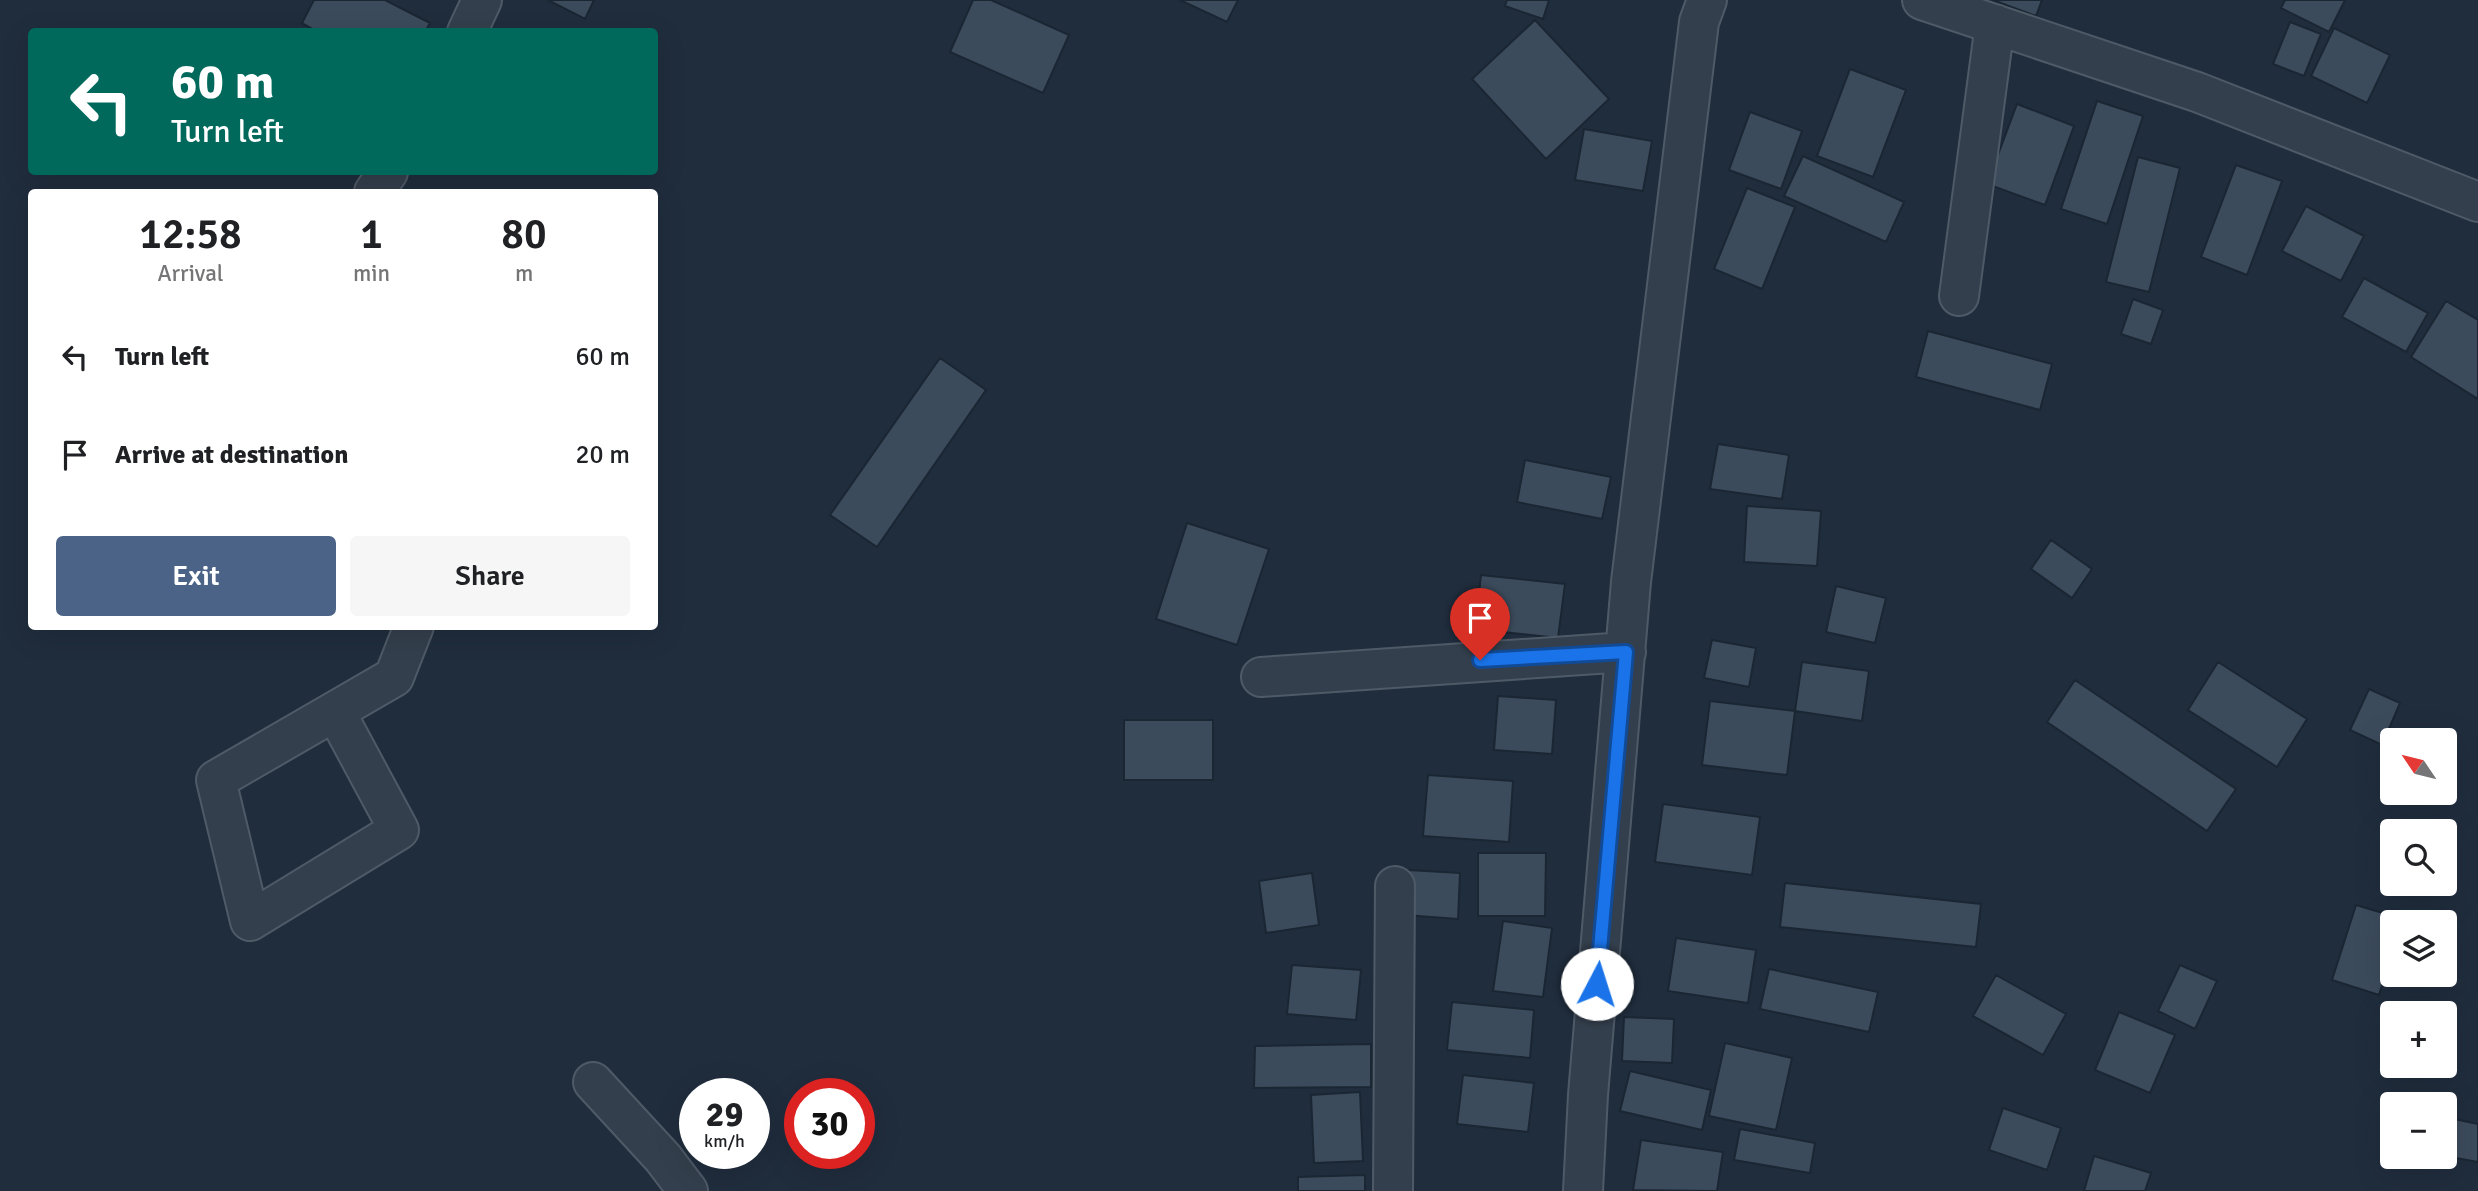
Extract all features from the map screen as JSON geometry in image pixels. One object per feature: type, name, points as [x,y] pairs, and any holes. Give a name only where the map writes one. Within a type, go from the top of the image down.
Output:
[{"type":"street","points":[[469,28],[482,0]]},
{"type":"street","points":[[1583,1191],[1588,1095],[1631,582],[1699,22],[1707,0]]},
{"type":"street","points":[[1922,0],[2197,92],[2478,202]]},
{"type":"street","points":[[1958,296],[1995,24]]},
{"type":"street","points":[[335,711],[399,830],[250,921],[216,780],[335,711],[394,677],[412,630]]},
{"type":"street","points":[[1261,677],[1626,652]]},
{"type":"street","points":[[1393,1191],[1395,886]]},
{"type":"street","points":[[593,1082],[663,1158],[688,1191]]},
{"type":"building","points":[[314,0],[385,0],[430,23],[427,28],[311,28],[302,23]]},
{"type":"building","points":[[548,0],[594,0],[585,19]]},
{"type":"building","points":[[973,0],[991,0],[1069,35],[1043,93],[950,52]]},
{"type":"building","points":[[1180,0],[1238,0],[1227,22]]},
{"type":"building","points":[[1507,0],[1549,0],[1543,19],[1505,6]]},
{"type":"building","points":[[1993,0],[2042,0],[2036,16]]},
{"type":"building","points":[[2285,0],[2345,0],[2329,32],[2281,8]]},
{"type":"building","points":[[1535,20],[1609,99],[1546,159],[1472,79]]},
{"type":"building","points":[[2290,22],[2321,34],[2304,76],[2273,64]]},
{"type":"building","points":[[2334,28],[2390,55],[2367,103],[2311,76]]},
{"type":"building","points":[[1850,69],[1906,90],[1873,177],[1817,156]]},
{"type":"building","points":[[2097,101],[2143,116],[2107,224],[2061,209]]},
{"type":"building","points":[[2017,104],[2074,126],[2045,205],[1987,184]]},
{"type":"building","points":[[1750,112],[1802,131],[1781,189],[1729,170]]},
{"type":"building","points":[[1584,129],[1652,141],[1643,191],[1575,180]]},
{"type":"building","points":[[1803,156],[1904,202],[1886,242],[1784,196]]},
{"type":"building","points":[[2138,157],[2180,168],[2149,292],[2106,282]]},
{"type":"building","points":[[2236,165],[2282,181],[2247,275],[2201,257]]},
{"type":"building","points":[[1747,188],[1795,207],[1762,289],[1714,269]]},
{"type":"building","points":[[2306,206],[2364,236],[2341,281],[2282,251]]},
{"type":"building","points":[[2364,278],[2428,313],[2406,352],[2342,317]]},
{"type":"building","points":[[2133,299],[2163,310],[2151,344],[2121,334]]},
{"type":"building","points":[[2446,301],[2478,320],[2478,399],[2411,357]]},
{"type":"building","points":[[1928,331],[2052,364],[2040,410],[1916,377]]},
{"type":"building","points":[[940,358],[986,390],[877,547],[830,515]]},
{"type":"building","points":[[1718,444],[1789,455],[1782,499],[1710,489]]},
{"type":"building","points":[[1525,460],[1611,477],[1602,519],[1517,502]]},
{"type":"building","points":[[1747,506],[1821,511],[1817,566],[1744,562]]},
{"type":"building","points":[[1187,523],[1269,549],[1237,645],[1156,619]]},
{"type":"building","points":[[2051,540],[2092,569],[2072,598],[2031,569]]},
{"type":"building","points":[[1481,575],[1565,584],[1558,638],[1475,629]]},
{"type":"building","points":[[1836,586],[1886,598],[1875,643],[1826,632]]},
{"type":"building","points":[[1712,640],[1756,648],[1749,687],[1704,678]]},
{"type":"building","points":[[1802,662],[1869,671],[1862,721],[1795,711]]},
{"type":"building","points":[[2218,662],[2307,719],[2277,767],[2188,710]]},
{"type":"building","points":[[2075,680],[2236,789],[2207,831],[2047,722]]},
{"type":"building","points":[[2369,689],[2400,703],[2389,728],[2380,728],[2380,744],[2350,730]]},
{"type":"building","points":[[1498,696],[1556,700],[1552,754],[1494,750]]},
{"type":"building","points":[[1710,701],[1795,711],[1787,775],[1702,765]]},
{"type":"building","points":[[1124,720],[1213,720],[1213,780],[1124,780]]},
{"type":"building","points":[[1428,775],[1513,781],[1509,842],[1423,836]]},
{"type":"building","points":[[1663,804],[1760,817],[1752,875],[1655,862]]},
{"type":"building","points":[[1478,853],[1546,853],[1545,916],[1478,916]]},
{"type":"building","points":[[1408,870],[1460,873],[1458,919],[1405,915]]},
{"type":"building","points":[[1312,873],[1319,925],[1266,933],[1259,881]]},
{"type":"building","points":[[1785,883],[1981,904],[1976,947],[1780,927]]},
{"type":"building","points":[[2356,905],[2380,912],[2381,987],[2379,995],[2332,980]]},
{"type":"building","points":[[1503,921],[1552,928],[1543,997],[1493,991]]},
{"type":"building","points":[[1676,938],[1756,950],[1748,1003],[1668,991]]},
{"type":"building","points":[[1292,965],[1361,970],[1356,1020],[1287,1014]]},
{"type":"building","points":[[2180,965],[2217,981],[2195,1029],[2158,1011]]},
{"type":"building","points":[[1769,969],[1878,992],[1869,1032],[1760,1009]]},
{"type":"building","points":[[1996,975],[2066,1014],[2043,1055],[1973,1016]]},
{"type":"building","points":[[1452,1002],[1534,1010],[1530,1058],[1447,1050]]},
{"type":"building","points":[[2119,1012],[2175,1035],[2150,1093],[2095,1070]]},
{"type":"building","points":[[1624,1017],[1674,1019],[1672,1063],[1622,1061]]},
{"type":"building","points":[[1725,1043],[1792,1058],[1776,1130],[1709,1116]]},
{"type":"building","points":[[1371,1044],[1371,1087],[1254,1088],[1255,1046]]},
{"type":"building","points":[[1630,1071],[1711,1090],[1702,1130],[1620,1111]]},
{"type":"building","points":[[1463,1075],[1534,1083],[1528,1132],[1457,1124]]},
{"type":"building","points":[[1360,1092],[1363,1161],[1314,1163],[1311,1095]]},
{"type":"building","points":[[2003,1108],[2061,1128],[2047,1170],[1989,1150]]},
{"type":"building","points":[[2457,1120],[2478,1124],[2478,1162],[2457,1158]]},
{"type":"building","points":[[1740,1129],[1815,1143],[1810,1173],[1734,1160]]},
{"type":"building","points":[[1641,1140],[1723,1152],[1717,1191],[1633,1190]]},
{"type":"building","points":[[2094,1156],[2151,1173],[2145,1191],[2084,1191]]},
{"type":"building","points":[[1365,1175],[1365,1191],[1298,1191],[1298,1177]]},
{"type":"route","points":[[1480,660],[1626,652],[1597,984]]}]
